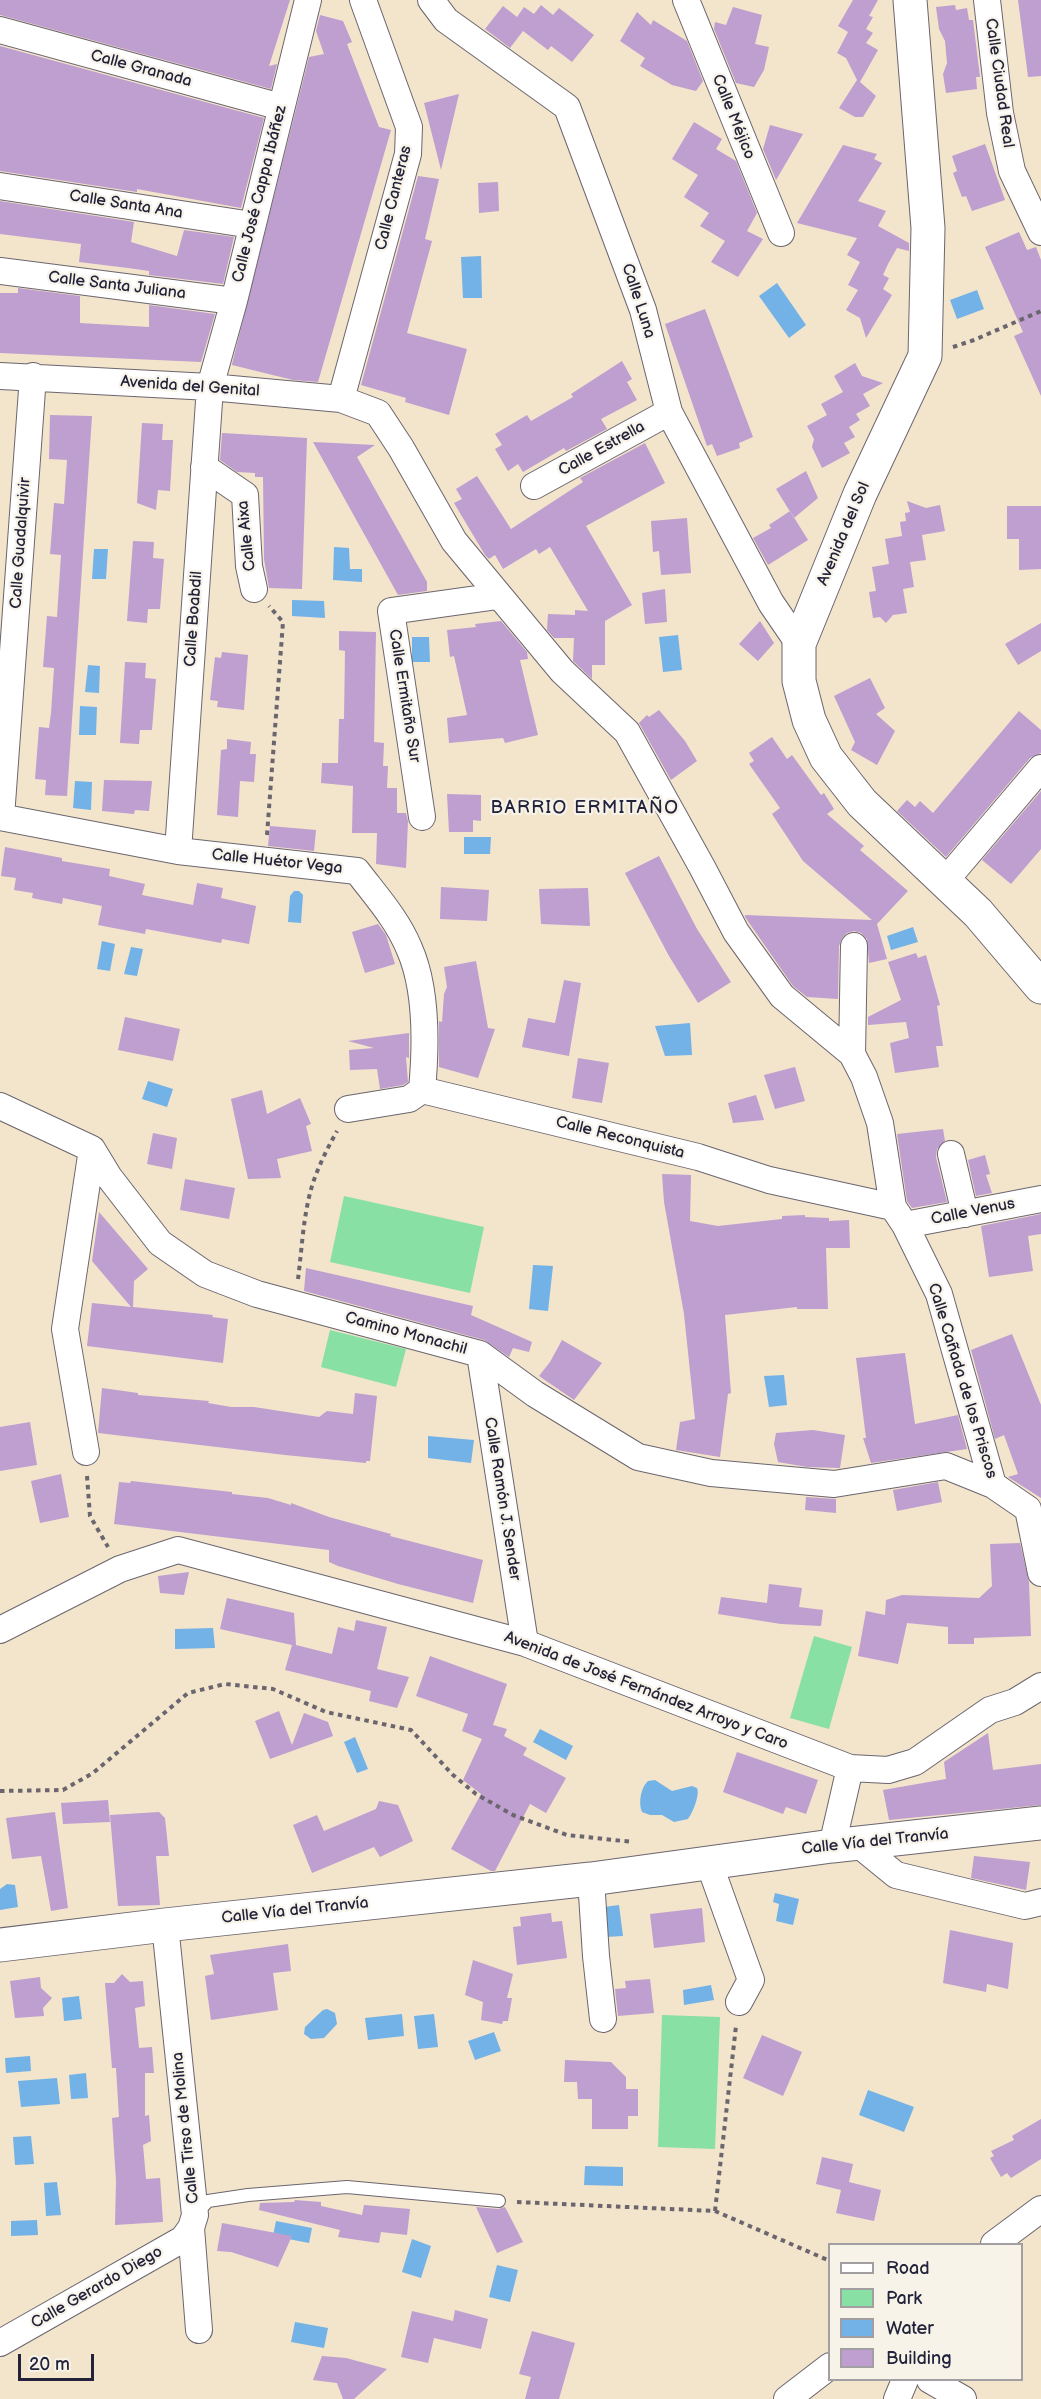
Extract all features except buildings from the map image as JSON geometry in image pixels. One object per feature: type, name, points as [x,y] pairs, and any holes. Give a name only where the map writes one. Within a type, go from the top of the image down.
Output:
[{"type":"street","name":"Calle José Cappa Ibáñez","points":[[210,387],[234,301],[308,0]]},
{"type":"street","name":"Calle Canteras","points":[[341,399],[408,154],[409,127],[363,0]]},
{"type":"street","name":"Calle Luna","points":[[431,0],[446,20],[567,107],[643,310],[669,412],[771,603],[799,644]]},
{"type":"street","name":"Calle Méjico","points":[[686,0],[781,233]]},
{"type":"street","name":"Avenida del Sol","points":[[910,0],[928,228],[925,356],[860,494],[799,644],[799,681],[809,720],[826,757],[862,803],[978,913],[1041,987]]},
{"type":"street","name":"Calle Ciudad Real","points":[[987,0],[1000,113],[1012,171],[1041,232]]},
{"type":"street","name":"Calle Granada","points":[[0,30],[281,107]]},
{"type":"street","name":"Calle Santa Ana","points":[[0,186],[252,225]]},
{"type":"street","name":"Calle Santa Juliana","points":[[0,272],[234,301]]},
{"type":"street","name":"Avenida del Genital","points":[[0,376],[210,387],[341,399],[378,413]]},
{"type":"street","name":"Calle Guadalquivir","points":[[1,817],[33,376]]},
{"type":"street","name":"Calle Boabdil","points":[[178,851],[210,387]]},
{"type":"street","name":"Calle Estrella","points":[[534,486],[669,412]]},
{"type":"street","name":"Calle Cañada de los Priscos","points":[[378,413],[401,448],[454,541],[562,671],[627,732],[702,867],[735,932],[782,996],[852,1054],[864,1077],[880,1122],[899,1216],[947,1292],[993,1485],[1035,1508],[1041,1573]]},
{"type":"street","name":"Calle Aixa","points":[[204,467],[245,495],[249,566],[254,589]]},
{"type":"street","name":"Calle Ermitaño Sur","points":[[422,817],[391,611],[498,596]]},
{"type":"street","points":[[945,880],[1041,768]]},
{"type":"street","name":"Calle Huétor Vega","points":[[1,817],[178,851],[357,871],[393,917],[410,949],[420,987],[426,1050],[422,1090]]},
{"type":"street","points":[[852,1054],[854,946]]},
{"type":"street","points":[[348,1109],[409,1099],[422,1090]]},
{"type":"street","name":"Calle Reconquista","points":[[422,1090],[698,1157],[769,1180],[899,1216]]},
{"type":"street","points":[[0,1106],[92,1149],[65,1329],[86,1452]]},
{"type":"street","name":"Camino Monachil","points":[[92,1149],[109,1177],[160,1243],[205,1274],[257,1294],[480,1354],[535,1394],[638,1457],[711,1473],[834,1484],[946,1466],[993,1485]]},
{"type":"street","points":[[951,1154],[965,1214]]},
{"type":"street","name":"Calle Venus","points":[[899,1216],[965,1214],[1041,1199]]},
{"type":"street","name":"Calle Ramón J. Sender","points":[[480,1354],[525,1643]]},
{"type":"street","name":"Avenida de José Fernández Arroyo y Caro","points":[[0,1630],[120,1569],[178,1550],[525,1643],[850,1768],[888,1770],[915,1762],[990,1710],[1015,1702],[1041,1686]]},
{"type":"street","points":[[850,1768],[845,1845],[896,1875],[1025,1906],[1041,1902]]},
{"type":"street","name":"Calle Vía del Tranvía","points":[[0,1946],[165,1925],[591,1879],[845,1845],[1041,1823]]},
{"type":"street","points":[[709,1863],[751,1980],[739,2002]]},
{"type":"street","points":[[591,1879],[603,2019]]},
{"type":"street","name":"Calle Tirso de Molina","points":[[165,1925],[193,2222],[199,2330]]},
{"type":"street","points":[[995,2243],[1041,2209]]},
{"type":"street","name":"Calle Gerardo Diego","points":[[0,2343],[183,2239],[193,2222]]},
{"type":"street","points":[[787,2399],[828,2368]]},
{"type":"street","points":[[897,2399],[904,2381]]},
{"type":"street","points":[[933,2381],[963,2399]]},
{"type":"lane","points":[[193,2222],[208,2201],[248,2195],[347,2187],[499,2201]]},
{"type":"path","points":[[925,356],[975,340],[1041,311]]},
{"type":"path","points":[[254,589],[283,622],[265,860]]},
{"type":"path","points":[[295,1304],[307,1207],[312,1187],[322,1160],[348,1109]]},
{"type":"path","points":[[86,1452],[90,1516],[120,1569]]},
{"type":"path","points":[[0,1791],[63,1790],[93,1773],[188,1693],[225,1684],[273,1689],[326,1712],[411,1730],[453,1775],[476,1794],[513,1815],[567,1835],[644,1844]]},
{"type":"path","points":[[715,2211],[739,2002]]},
{"type":"path","points":[[499,2201],[715,2211],[828,2260]]},
{"type":"green space","points":[[344,1196],[484,1227],[470,1293],[330,1262]]},
{"type":"green space","points":[[330,1330],[406,1349],[396,1387],[321,1367]]},
{"type":"green space","points":[[814,1636],[852,1647],[829,1729],[790,1718]]},
{"type":"green space","points":[[662,2015],[720,2017],[715,2149],[658,2147]]},
{"type":"water","points":[[481,256],[482,298],[463,298],[461,257]]},
{"type":"water","points":[[777,283],[806,325],[789,338],[759,296]]},
{"type":"water","points":[[977,290],[984,309],[957,319],[950,300]]},
{"type":"water","points":[[334,547],[349,548],[350,569],[362,569],[362,582],[333,580]]},
{"type":"water","points":[[94,549],[108,549],[106,579],[92,579]]},
{"type":"water","points":[[292,600],[324,601],[325,618],[292,616]]},
{"type":"water","points":[[678,635],[682,670],[663,672],[659,637]]},
{"type":"water","points":[[412,637],[429,637],[430,662],[412,662]]},
{"type":"water","points":[[88,665],[100,666],[99,693],[85,692]]},
{"type":"water","points":[[80,706],[97,707],[96,735],[79,735]]},
{"type":"water","points":[[75,781],[92,782],[91,810],[73,808]]},
{"type":"water","points":[[464,837],[491,837],[490,854],[464,854]]},
{"type":"water","points":[[294,891],[299,891],[303,895],[301,923],[288,922],[290,896]]},
{"type":"water","points":[[913,927],[918,942],[891,950],[887,936]]},
{"type":"water","points":[[102,941],[115,944],[110,971],[97,969]]},
{"type":"water","points":[[131,947],[143,949],[137,976],[124,974]]},
{"type":"water","points":[[690,1023],[692,1055],[665,1056],[655,1026]]},
{"type":"water","points":[[148,1081],[173,1089],[167,1107],[142,1099]]},
{"type":"water","points":[[533,1265],[553,1266],[548,1311],[529,1309]]},
{"type":"water","points":[[784,1375],[787,1405],[769,1407],[764,1376]]},
{"type":"water","points":[[428,1436],[474,1440],[471,1463],[428,1458]]},
{"type":"water","points":[[213,1628],[215,1648],[175,1649],[175,1629]]},
{"type":"water","points":[[540,1729],[573,1746],[566,1760],[533,1742]]},
{"type":"water","points":[[355,1737],[368,1769],[357,1773],[344,1742]]},
{"type":"water","points":[[655,1780],[672,1791],[692,1786],[697,1788],[696,1804],[688,1819],[674,1822],[662,1815],[642,1812],[640,1800],[642,1791],[648,1781]]},
{"type":"water","points":[[7,1884],[15,1885],[18,1907],[0,1910],[0,1889]]},
{"type":"water","points":[[775,1893],[799,1899],[793,1925],[776,1921],[779,1904],[773,1902]]},
{"type":"water","points":[[619,1905],[623,1936],[606,1937],[604,1907]]},
{"type":"water","points":[[711,1985],[714,2000],[684,2005],[683,1990]]},
{"type":"water","points":[[79,1996],[82,2019],[64,2021],[62,1998]]},
{"type":"water","points":[[327,2009],[335,2013],[337,2024],[324,2038],[311,2039],[304,2034],[305,2027]]},
{"type":"water","points":[[402,2014],[404,2036],[368,2040],[365,2018]]},
{"type":"water","points":[[434,2014],[438,2047],[418,2049],[414,2016]]},
{"type":"water","points":[[494,2032],[501,2051],[475,2060],[468,2041]]},
{"type":"water","points":[[30,2056],[31,2071],[6,2073],[5,2058]]},
{"type":"water","points":[[86,2073],[88,2098],[71,2099],[69,2075]]},
{"type":"water","points":[[57,2078],[60,2104],[21,2107],[18,2081]]},
{"type":"water","points":[[868,2090],[914,2107],[904,2132],[859,2115]]},
{"type":"water","points":[[31,2136],[34,2164],[15,2165],[13,2137]]},
{"type":"water","points":[[585,2166],[623,2167],[623,2186],[584,2185]]},
{"type":"water","points":[[57,2182],[61,2215],[46,2216],[44,2183]]},
{"type":"water","points":[[37,2220],[38,2235],[11,2236],[11,2221]]},
{"type":"water","points":[[276,2221],[312,2228],[309,2243],[273,2236]]},
{"type":"water","points":[[412,2239],[431,2246],[421,2278],[402,2272]]},
{"type":"water","points":[[497,2265],[518,2270],[510,2302],[489,2297]]},
{"type":"water","points":[[295,2322],[328,2328],[324,2348],[291,2342]]},
{"type":"district","name":"BARRIO ERMITAÑO","points":[[585,808]]}]
